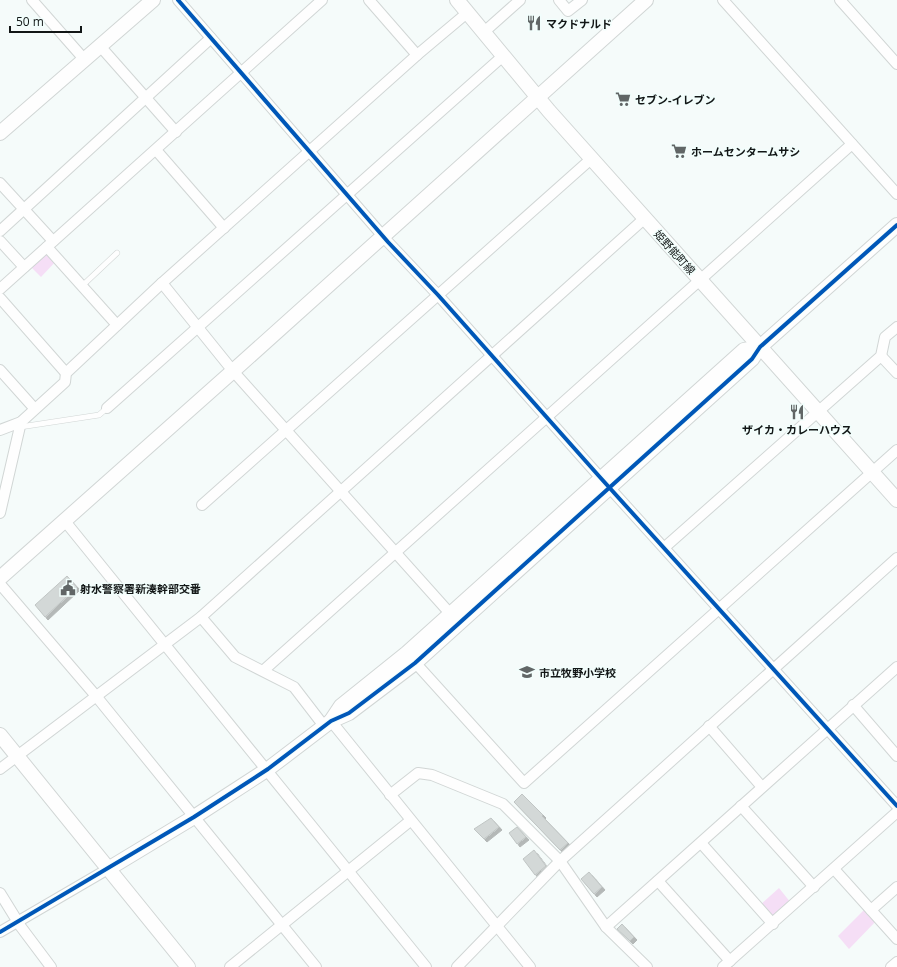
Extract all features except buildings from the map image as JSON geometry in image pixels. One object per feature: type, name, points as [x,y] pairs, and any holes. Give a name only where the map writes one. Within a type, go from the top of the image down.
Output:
[{"type":"street","points":[[32,0],[84,59]]},
{"type":"street","points":[[0,133],[153,0]]},
{"type":"street","points":[[178,0],[382,236],[438,295],[720,608],[772,669],[897,806]]},
{"type":"street","points":[[0,289],[322,0]]},
{"type":"street","points":[[369,0],[417,55]]},
{"type":"street","name":"姫野能町線","points":[[457,0],[536,97],[897,500]]},
{"type":"street","points":[[484,32],[520,0]]},
{"type":"street","points":[[559,0],[568,11],[582,0]]},
{"type":"street","points":[[0,578],[646,0]]},
{"type":"street","points":[[723,0],[897,194]]},
{"type":"street","points":[[840,0],[897,64]]},
{"type":"street","points":[[0,513],[20,424],[34,408],[65,382],[66,372],[162,283],[417,55],[467,13]]},
{"type":"street","points":[[0,231],[211,38]]},
{"type":"street","points":[[100,46],[176,132]]},
{"type":"street","points":[[107,408],[503,56]]},
{"type":"street","points":[[264,670],[852,144]]},
{"type":"street","points":[[156,150],[224,228]]},
{"type":"street","points":[[202,505],[591,159]]},
{"type":"street","points":[[0,183],[24,209],[82,286],[117,325]]},
{"type":"street","points":[[0,769],[166,645],[201,617],[644,218]]},
{"type":"street","points":[[0,932],[194,817],[268,769],[328,724],[349,713],[606,483],[752,359],[760,347],[897,225]]},
{"type":"street","points":[[0,241],[24,267]]},
{"type":"street","points":[[162,283],[233,371],[455,618]]},
{"type":"street","points":[[0,298],[66,372]]},
{"type":"street","points":[[665,547],[881,356],[885,337],[897,326]]},
{"type":"street","points":[[881,356],[897,373]]},
{"type":"street","points":[[0,370],[34,408]]},
{"type":"street","points":[[0,430],[20,424]]},
{"type":"street","points":[[411,658],[524,783],[897,450]]},
{"type":"street","points":[[64,520],[268,769],[426,967]]},
{"type":"street","points":[[456,967],[560,861],[897,558]]},
{"type":"street","points":[[0,584],[96,696],[316,967]]},
{"type":"street","points":[[201,617],[235,657],[264,670],[294,687],[390,795],[530,967]]},
{"type":"street","points":[[606,927],[897,667]]},
{"type":"street","points":[[853,705],[897,756]]},
{"type":"street","points":[[709,726],[762,787]]},
{"type":"street","points":[[0,735],[188,967]]},
{"type":"street","points":[[390,795],[418,772],[432,775],[503,804],[560,861],[606,927],[647,967]]},
{"type":"street","points":[[741,806],[814,887]]},
{"type":"street","points":[[658,881],[727,964],[897,812]]},
{"type":"street","points":[[230,967],[410,820]]},
{"type":"street","points":[[701,843],[773,924]]},
{"type":"street","points":[[834,869],[897,939]]},
{"type":"street","points":[[871,910],[897,887]]},
{"type":"street","points":[[0,893],[19,921],[20,927],[51,967]]},
{"type":"street","points":[[891,967],[897,962]]},
{"type":"lane","points":[[82,286],[118,253]]},
{"type":"lane","points":[[20,424],[99,415],[107,408]]},
{"type":"shaded area","points":[[47,247],[58,259],[41,277],[28,264]]},
{"type":"shaded area","points":[[779,888],[791,903],[772,919],[759,906]]},
{"type":"shaded area","points":[[865,909],[877,920],[849,949],[838,936]]},
{"type":"cycle path","points":[[178,0],[388,242],[438,295],[598,475],[897,806]]},
{"type":"cycle path","points":[[0,932],[194,817],[268,769],[331,721],[349,713],[415,663],[752,359],[760,347],[897,225]]},
{"type":"place","name":"マクドナルド","points":[[534,23]]},
{"type":"place","name":"セブン-イレブン","points":[[623,99]]},
{"type":"place","name":"ホームセンタームサシ","points":[[679,151]]},
{"type":"place","name":"ザイカ・カレーハウス","points":[[797,412]]},
{"type":"place","name":"射水警察署新湊幹部交番","points":[[68,588]]},
{"type":"place","name":"市立牧野小学校","points":[[527,672]]}]
